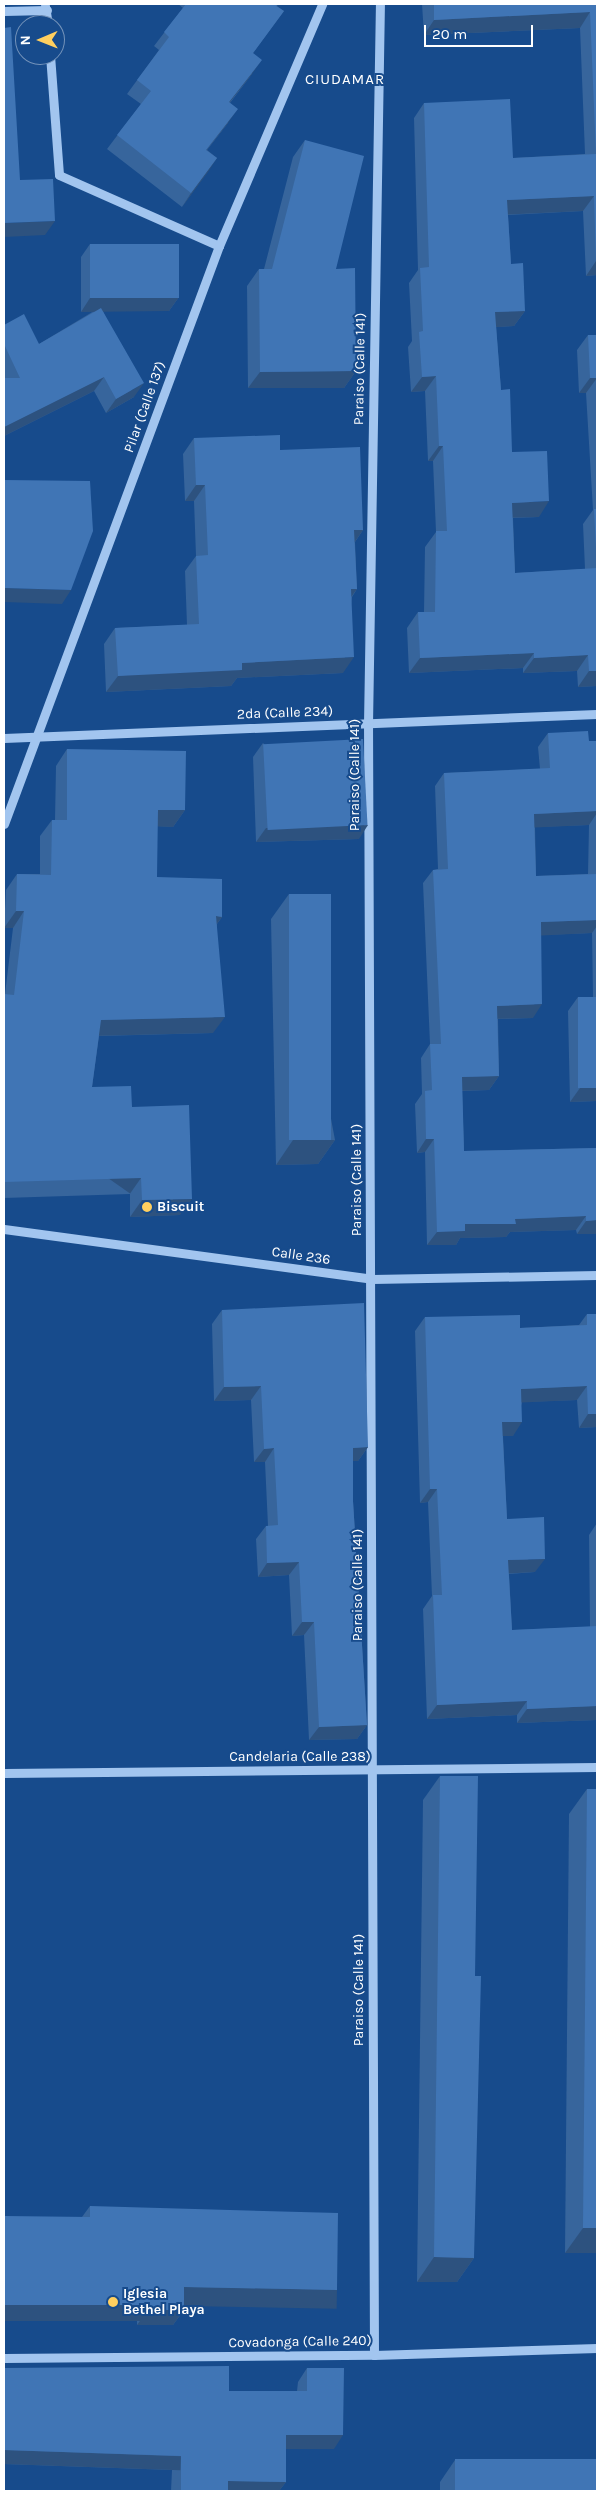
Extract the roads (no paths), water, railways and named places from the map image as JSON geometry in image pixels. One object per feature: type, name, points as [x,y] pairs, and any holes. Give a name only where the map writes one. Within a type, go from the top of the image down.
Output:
[{"type":"street","name":"Pilar (Calle 137)","points":[[4,824],[39,735],[219,246],[322,4]]},
{"type":"street","name":"Paraiso (Calle 141)","points":[[374,2355],[372,1279],[368,724],[380,4]]},
{"type":"street","points":[[4,12],[46,7]]},
{"type":"street","points":[[51,65],[59,175],[219,246]]},
{"type":"street","name":"2da (Calle 234)","points":[[4,738],[39,735],[597,714]]},
{"type":"street","name":"Calle 236","points":[[4,1229],[372,1279],[597,1275]]},
{"type":"street","name":"Candelaria (Calle 238)","points":[[4,1772],[372,1771],[597,1767]]},
{"type":"street","name":"Covadonga (Calle 240)","points":[[4,2358],[374,2355],[597,2348]]},
{"type":"place","name":"Biscuit","points":[[147,1207]]},
{"type":"place","name":"Iglesia Bethel Playa","points":[[113,2302]]},
{"type":"district","name":"CIUDAMAR","points":[[345,80]]}]
